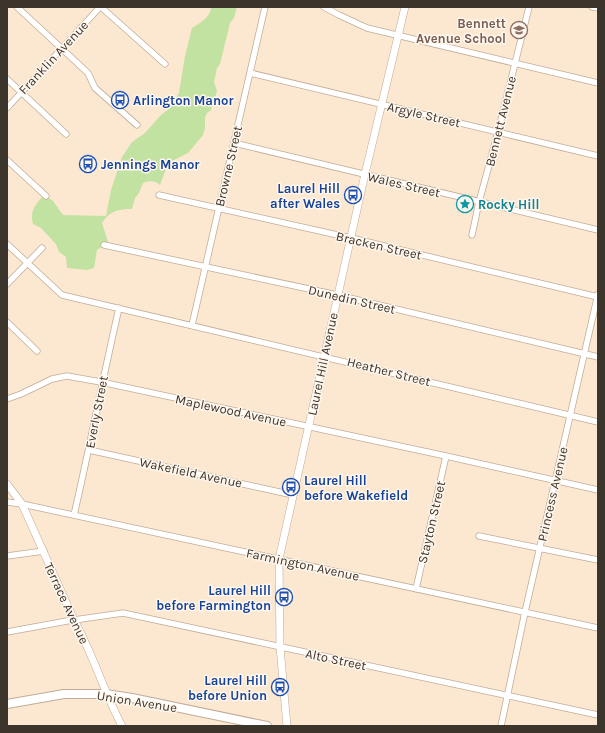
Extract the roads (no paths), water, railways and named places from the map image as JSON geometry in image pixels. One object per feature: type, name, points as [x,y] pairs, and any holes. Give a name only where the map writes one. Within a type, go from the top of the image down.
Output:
[{"type":"main road","name":"Union Avenue","points":[[7,704],[64,694],[106,694],[267,726]]},
{"type":"street","points":[[17,7],[88,73],[95,88],[137,125]]},
{"type":"street","points":[[100,7],[165,64]]},
{"type":"street","name":"Franklin Avenue","points":[[7,108],[100,7]]},
{"type":"street","name":"Browne Street","points":[[192,325],[265,7]]},
{"type":"street","points":[[324,7],[339,16],[368,28],[598,83]]},
{"type":"street","name":"Laurel Hill Avenue","points":[[287,726],[280,646],[279,559],[337,296],[404,7]]},
{"type":"street","name":"Bennett Avenue","points":[[472,235],[479,202],[529,7]]},
{"type":"street","points":[[592,7],[598,8]]},
{"type":"street","name":"Argyle Street","points":[[250,73],[598,156]]},
{"type":"street","points":[[7,79],[66,134]]},
{"type":"street","name":"Wales Street","points":[[234,143],[598,230]]},
{"type":"street","points":[[7,160],[46,196]]},
{"type":"street","name":"Bracken Street","points":[[159,196],[351,238],[598,296]]},
{"type":"street","points":[[7,244],[27,262]]},
{"type":"street","name":"Dunedin Street","points":[[104,244],[337,296],[598,357]]},
{"type":"street","points":[[7,284],[42,248]]},
{"type":"street","name":"Heather Street","points":[[27,262],[62,294],[598,422]]},
{"type":"street","name":"Princess Avenue","points":[[501,726],[525,612],[598,296]]},
{"type":"street","name":"Everly Street","points":[[74,515],[118,308]]},
{"type":"street","points":[[7,322],[37,351]]},
{"type":"street","name":"Maplewood Avenue","points":[[7,399],[52,379],[67,376],[102,382],[308,426],[598,490]]},
{"type":"street","name":"Wakefield Avenue","points":[[89,450],[293,495]]},
{"type":"street","name":"Stayton Street","points":[[416,588],[446,456]]},
{"type":"street","name":"Terrace Avenue","points":[[7,484],[22,504],[74,620],[82,634],[106,694],[122,726]]},
{"type":"street","name":"Farmington Avenue","points":[[7,502],[74,515],[598,628]]},
{"type":"street","points":[[479,536],[598,560]]},
{"type":"street","points":[[7,556],[44,552]]},
{"type":"street","name":"Alto Street","points":[[7,632],[123,613],[598,715]]},
{"type":"place","name":"Bennett Avenue School","points":[[519,30]]},
{"type":"place","name":"Arlington Manor","points":[[120,100]]},
{"type":"place","name":"Jennings Manor","points":[[88,164]]},
{"type":"place","name":"Laurel Hill after Wales","points":[[353,195]]},
{"type":"place","name":"Rocky Hill","points":[[465,204]]},
{"type":"place","name":"Laurel Hill before Wakefield","points":[[291,487]]},
{"type":"place","name":"Laurel Hill before Farmington","points":[[284,597]]},
{"type":"place","name":"Laurel Hill before Union","points":[[280,687]]}]
